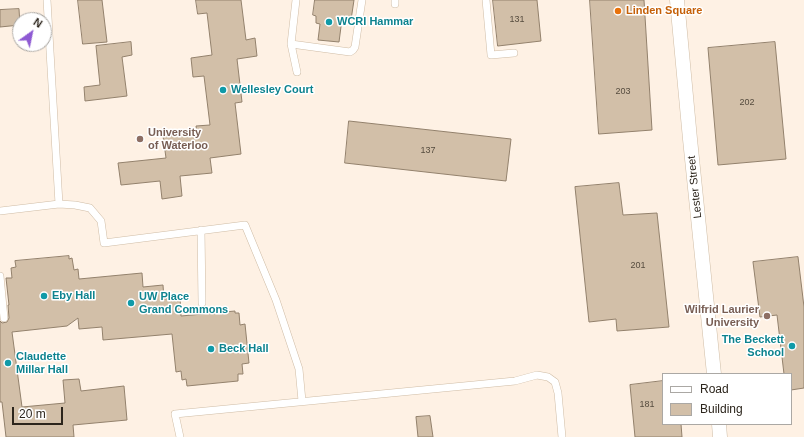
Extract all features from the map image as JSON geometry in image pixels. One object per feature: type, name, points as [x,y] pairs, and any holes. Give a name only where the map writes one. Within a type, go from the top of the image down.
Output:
[{"type":"street","name":"Lester Street","points":[[677,0],[690,146],[714,373]]},
{"type":"street","points":[[719,425],[720,437]]},
{"type":"lane","points":[[47,0],[59,204]]},
{"type":"lane","points":[[296,0],[291,44],[297,72]]},
{"type":"lane","points":[[291,44],[350,52],[355,47],[362,0]]},
{"type":"lane","points":[[486,0],[491,54],[514,53]]},
{"type":"lane","points":[[0,210],[59,204],[76,204],[90,208],[101,221],[104,242],[245,225],[276,300],[299,369],[302,401]]},
{"type":"lane","points":[[201,230],[202,303]]},
{"type":"lane","points":[[0,276],[4,318]]},
{"type":"lane","points":[[180,437],[175,414],[515,381],[537,375],[548,377],[555,382],[558,392],[562,437]]},
{"type":"building","points":[[78,0],[102,0],[107,42],[83,44]]},
{"type":"building","name":"Wellesley Court","points":[[196,0],[241,0],[246,40],[255,38],[257,56],[237,59],[242,102],[235,103],[241,154],[210,158],[212,173],[180,176],[182,196],[162,199],[160,181],[121,185],[118,163],[166,158],[163,136],[197,132],[196,126],[210,125],[204,76],[193,77],[191,58],[212,55],[207,13],[198,14]]},
{"type":"building","name":"WCRI Hammar","points":[[315,0],[354,0],[351,20],[342,19],[339,42],[318,40],[320,24],[316,23],[316,16],[313,15]]},
{"type":"building","points":[[493,0],[537,0],[541,41],[498,46]]},
{"type":"building","points":[[590,0],[644,0],[652,130],[599,134]]},
{"type":"building","points":[[19,9],[19,12],[12,12],[12,26],[0,27],[0,10]]},
{"type":"building","points":[[131,42],[132,55],[122,57],[127,96],[85,101],[84,87],[100,85],[96,46]]},
{"type":"building","points":[[775,42],[786,159],[718,165],[708,48]]},
{"type":"building","points":[[349,121],[511,139],[506,181],[345,163]]},
{"type":"building","points":[[619,183],[623,215],[657,213],[669,327],[617,331],[616,319],[589,322],[575,187]]},
{"type":"building","points":[[69,256],[69,259],[72,258],[74,270],[78,269],[79,279],[142,273],[143,287],[163,285],[164,299],[180,297],[181,316],[235,311],[235,313],[239,313],[240,325],[245,324],[249,363],[242,364],[243,374],[238,374],[238,381],[187,386],[186,379],[182,380],[181,371],[176,372],[172,334],[103,340],[102,327],[79,329],[78,318],[67,326],[12,332],[22,407],[65,403],[63,380],[79,379],[81,391],[124,386],[127,420],[73,425],[74,437],[6,437],[2,402],[0,402],[0,321],[2,323],[7,322],[9,318],[6,278],[12,278],[11,268],[16,267],[15,261]]},
{"type":"building","name":"The Beckett School","points":[[798,257],[804,307],[804,388],[792,390],[792,373],[784,373],[777,315],[760,317],[753,262]]},
{"type":"building","points":[[662,381],[662,425],[681,425],[682,437],[635,437],[630,385]]},
{"type":"building","points":[[430,416],[433,437],[418,437],[416,417]]},
{"type":"place","name":"Linden Square","points":[[618,11]]},
{"type":"place","name":"WCRI Hammar","points":[[329,22]]},
{"type":"place","name":"Wellesley Court","points":[[223,90]]},
{"type":"place","name":"University of Waterloo","points":[[140,139]]},
{"type":"place","name":"Eby Hall","points":[[44,296]]},
{"type":"place","name":"UW Place Grand Commons","points":[[131,303]]},
{"type":"place","name":"Wilfrid Laurier University","points":[[767,316]]},
{"type":"place","name":"The Beckett School","points":[[792,346]]},
{"type":"place","name":"Beck Hall","points":[[211,349]]},
{"type":"place","name":"Claudette Millar Hall","points":[[8,363]]}]
